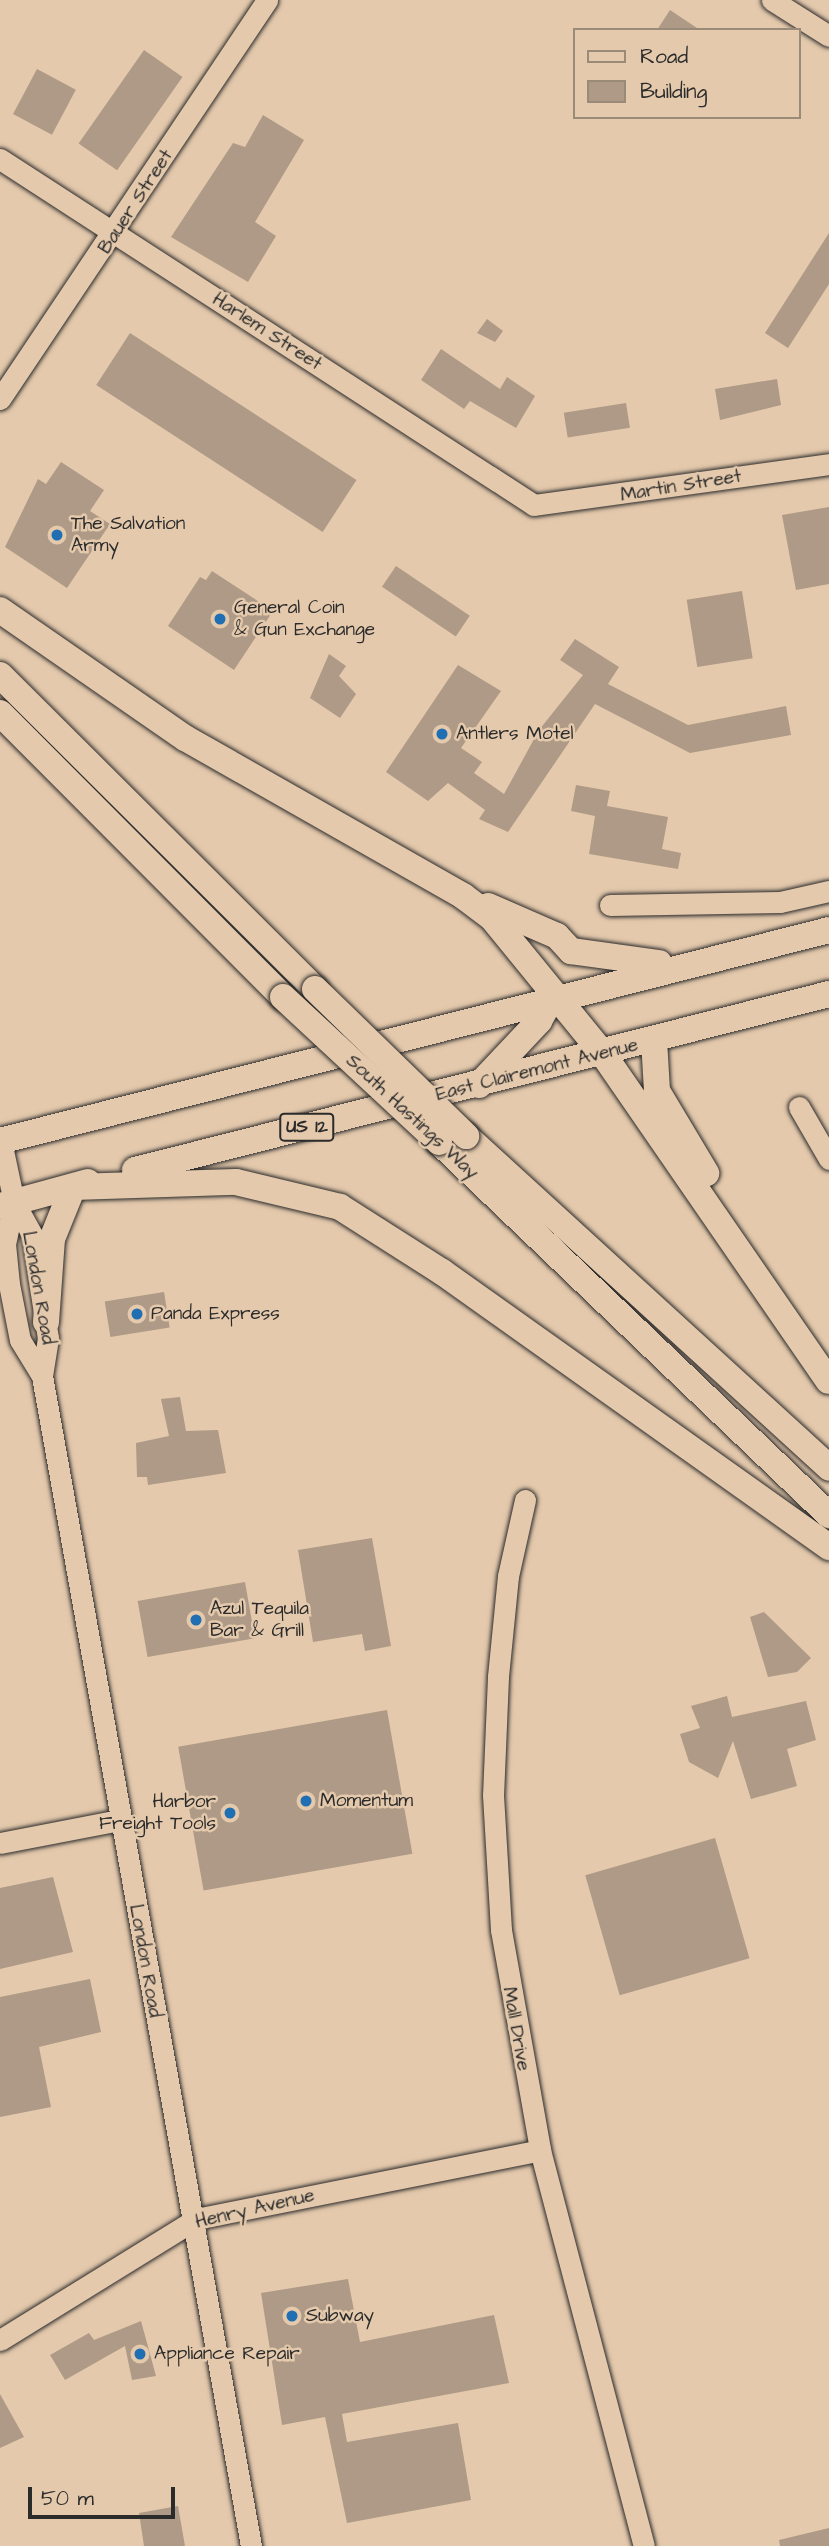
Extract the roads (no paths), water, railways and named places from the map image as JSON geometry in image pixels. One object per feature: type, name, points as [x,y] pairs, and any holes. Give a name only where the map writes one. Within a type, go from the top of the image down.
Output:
[{"type":"main road","points":[[0,610],[185,737],[463,896],[556,936],[571,951],[689,963]]},
{"type":"main road","name":"South Hastings Way","points":[[0,675],[466,1136],[829,1468]]},
{"type":"main road","name":"South Hastings Way","points":[[0,713],[283,997],[439,1142],[829,1515]]},
{"type":"main road","points":[[463,896],[524,951],[552,998],[603,1054],[756,1271],[829,1381]]},
{"type":"main road","points":[[0,1140],[689,963],[829,930]]},
{"type":"main road","name":"East Clairemont Avenue","points":[[7,1204],[603,1054],[829,994]]},
{"type":"main road","points":[[478,1085],[539,1021],[552,998]]},
{"type":"main road","points":[[654,1040],[657,1091],[756,1271]]},
{"type":"main road","points":[[46,1322],[52,1239],[73,1187],[214,1180],[277,1188],[341,1207],[442,1272],[829,1547]]},
{"type":"street","name":"Bauer Street","points":[[0,399],[116,234],[267,0]]},
{"type":"street","points":[[772,0],[829,36]]},
{"type":"street","name":"Harlem Street","points":[[0,159],[534,505]]},
{"type":"street","name":"Martin Street","points":[[534,505],[829,464]]},
{"type":"street","points":[[610,905],[780,902],[829,891]]},
{"type":"street","points":[[799,1107],[829,1159]]},
{"type":"street","name":"London Road","points":[[0,1140],[7,1204],[5,1285],[20,1340],[42,1376],[190,2222],[251,2546]]},
{"type":"street","name":"London Road","points":[[7,1204],[32,1235],[49,1353],[42,1376]]},
{"type":"street","name":"Mall Drive","points":[[525,1500],[508,1576],[498,1677],[494,1866],[509,1996],[540,2150],[643,2546]]},
{"type":"street","points":[[0,1843],[119,1820]]},
{"type":"street","name":"Henry Avenue","points":[[0,2340],[190,2222],[540,2150]]},
{"type":"place","name":"The Salvation Army","points":[[57,535]]},
{"type":"place","name":"General Coin & Gun Exchange","points":[[220,619]]},
{"type":"place","name":"Antlers Motel","points":[[442,734]]},
{"type":"place","name":"Panda Express","points":[[137,1314]]},
{"type":"place","name":"Azul Tequila Bar & Grill","points":[[196,1620]]},
{"type":"place","name":"Momentum","points":[[306,1801]]},
{"type":"place","name":"Harbor Freight Tools","points":[[230,1813]]},
{"type":"place","name":"Subway","points":[[292,2316]]},
{"type":"place","name":"Appliance Repair","points":[[140,2354]]}]
